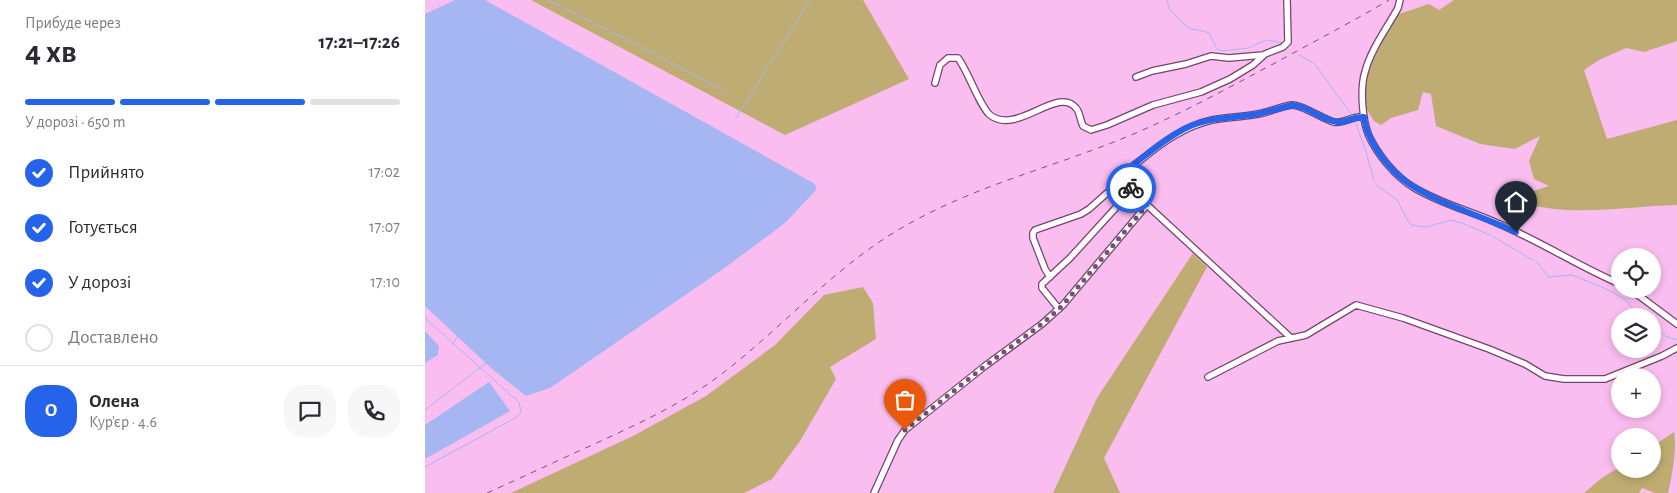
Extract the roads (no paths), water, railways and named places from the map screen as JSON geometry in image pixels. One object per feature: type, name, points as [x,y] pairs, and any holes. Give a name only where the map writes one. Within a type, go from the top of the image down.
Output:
[{"type":"street","points":[[1136,77],[1211,56],[1229,58],[1265,54],[1283,47],[1288,42],[1287,0]]},
{"type":"street","points":[[1400,0],[1398,8],[1372,54],[1365,73],[1361,116],[1369,135],[1392,169],[1413,187],[1531,239],[1589,271],[1611,280]]},
{"type":"street","points":[[935,83],[940,65],[948,58],[958,58],[964,65],[988,114],[998,120],[1018,119],[1048,105],[1062,101],[1073,105],[1078,110],[1083,126],[1091,130],[1153,105],[1201,92],[1230,79],[1253,65],[1265,54]]},
{"type":"street","points":[[1050,277],[1033,238],[1035,230],[1089,210],[1124,178],[1124,174],[1127,171],[1146,155],[1177,134],[1199,123],[1259,114],[1292,105],[1334,122],[1341,122],[1361,116]]},
{"type":"street","points":[[1124,178],[1125,182],[1147,205],[1291,338]]},
{"type":"street","points":[[1059,309],[1042,288],[1042,284],[1097,230],[1133,190]]},
{"type":"street","points":[[874,493],[898,440],[905,430],[1059,309],[1147,205]]},
{"type":"street","points":[[1642,298],[1677,324]]},
{"type":"street","points":[[1208,377],[1267,346],[1306,335],[1356,305],[1403,318],[1505,355],[1545,376],[1565,379],[1605,379],[1677,348]]},
{"type":"water","points":[[455,0],[485,0],[815,184],[816,190],[785,223],[726,267],[550,388],[526,396],[491,368],[425,306],[425,14]]},
{"type":"water","points":[[425,331],[439,346],[438,355],[425,363]]},
{"type":"water","points":[[489,382],[510,411],[425,459],[425,425]]},
{"type":"waterway","points":[[548,0],[729,94]]},
{"type":"waterway","points":[[736,118],[810,0]]},
{"type":"waterway","points":[[1167,0],[1169,8],[1181,22],[1191,29],[1209,33],[1217,49],[1222,51],[1248,48],[1267,40],[1283,43]]},
{"type":"waterway","points":[[1299,55],[1314,63],[1352,115]]},
{"type":"waterway","points":[[1355,121],[1374,180]]},
{"type":"waterway","points":[[1375,184],[1397,200],[1411,225],[1426,227],[1451,220],[1490,235]]},
{"type":"waterway","points":[[1492,236],[1533,260]]},
{"type":"waterway","points":[[1536,261],[1549,277],[1572,275],[1625,299],[1632,308]]},
{"type":"waterway","points":[[425,318],[519,402],[521,412],[517,417],[425,467]]},
{"type":"waterway","points":[[1661,333],[1677,340]]},
{"type":"waterway","points":[[453,344],[458,335]]},
{"type":"waterway","points":[[425,410],[486,363]]},
{"type":"railway","points":[[487,493],[632,427],[691,395],[743,357],[837,274],[887,237],[914,221],[993,185],[1104,146],[1168,118],[1275,63],[1389,0]]}]
